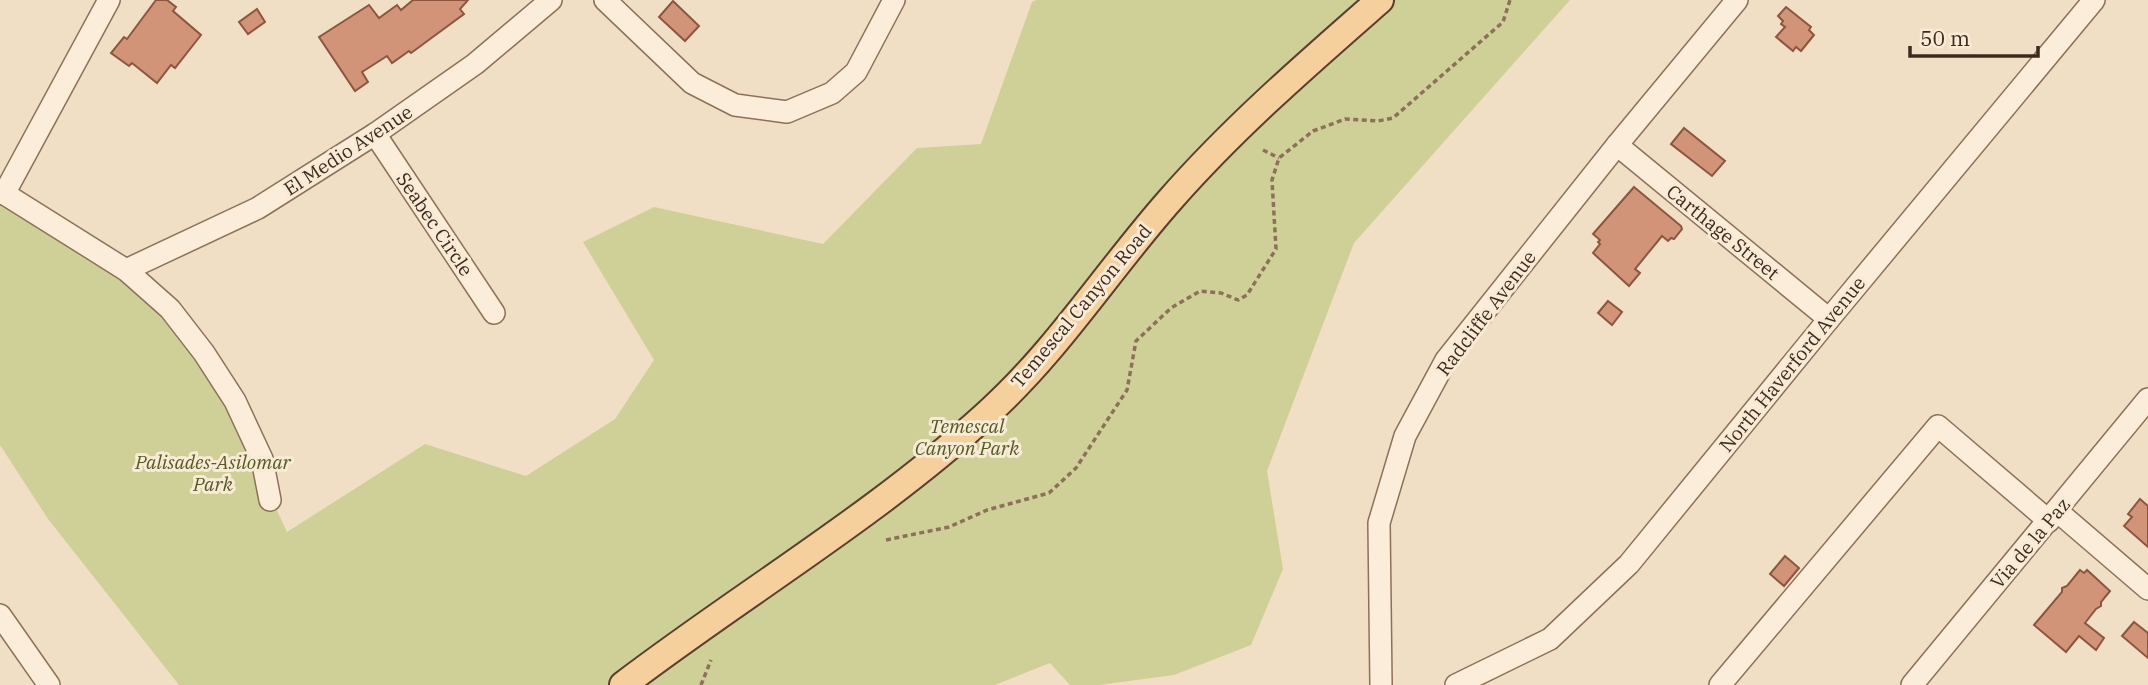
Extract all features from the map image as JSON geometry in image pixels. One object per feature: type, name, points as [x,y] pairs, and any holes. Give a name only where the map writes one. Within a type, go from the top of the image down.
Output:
[{"type":"main road","name":"Temescal Canyon Road","points":[[623,685],[815,549],[910,478],[989,412],[1051,346],[1168,202],[1219,146],[1266,100],[1380,0]]},
{"type":"street","points":[[109,0],[2,192],[126,270],[170,309],[204,353],[235,401],[262,459],[270,500]]},
{"type":"street","name":"El Medio Avenue","points":[[126,270],[258,208],[375,134],[475,64],[551,0]]},
{"type":"street","points":[[605,0],[692,83],[735,105],[787,112],[832,93],[856,72],[894,0]]},
{"type":"street","name":"Radcliffe Avenue","points":[[1381,685],[1379,523],[1405,436],[1446,360],[1617,145],[1737,0]]},
{"type":"street","name":"North Haverford Avenue","points":[[1456,685],[1550,639],[1629,564],[2094,0]]},
{"type":"street","name":"Seabec Circle","points":[[375,134],[494,313]]},
{"type":"street","name":"Carthage Street","points":[[1617,145],[1829,319]]},
{"type":"street","name":"Via de la Paz","points":[[1912,685],[2148,400]]},
{"type":"street","points":[[1720,685],[1938,426],[2148,589]]},
{"type":"street","points":[[0,615],[49,685]]},
{"type":"path","points":[[886,540],[949,527],[987,510],[1049,493],[1076,468],[1126,390],[1136,341],[1171,308],[1200,290],[1221,293],[1238,300],[1247,295],[1276,249],[1272,180],[1279,158],[1313,131],[1345,119],[1378,121],[1393,118],[1503,22],[1510,0]]},
{"type":"path","points":[[1263,150],[1279,158]]},
{"type":"path","points":[[701,685],[711,660]]},
{"type":"green space","name":"Temescal Canyon Park","points":[[1570,0],[1354,243],[1267,471],[1283,569],[1251,645],[1174,675],[1099,685],[1070,685],[1050,663],[995,685],[179,685],[48,519],[0,445],[0,191],[126,270],[204,353],[287,532],[425,444],[526,476],[615,419],[654,360],[583,242],[654,207],[823,244],[917,148],[981,144],[1032,2]]},
{"type":"building","points":[[156,0],[167,0],[176,7],[173,11],[201,35],[175,68],[171,65],[157,83],[132,63],[129,66],[111,53],[124,37],[127,39]]},
{"type":"building","points":[[413,0],[468,0],[460,9],[464,14],[411,53],[409,51],[392,63],[387,56],[362,72],[368,82],[355,91],[319,37],[369,5],[379,18],[397,5],[401,10]]},
{"type":"building","points":[[673,1],[699,26],[685,41],[659,17]]},
{"type":"building","points":[[1786,7],[1811,27],[1809,30],[1814,35],[1801,51],[1796,47],[1793,51],[1776,37],[1785,27],[1778,16]]},
{"type":"building","points":[[257,9],[265,22],[248,34],[239,22]]},
{"type":"building","points":[[1684,128],[1725,161],[1712,176],[1671,144]]},
{"type":"building","points":[[1634,187],[1682,229],[1674,239],[1668,241],[1662,236],[1635,269],[1640,273],[1629,286],[1593,253],[1600,240],[1593,234]]},
{"type":"building","points":[[1608,301],[1622,312],[1612,325],[1598,313]]},
{"type":"building","points":[[2140,499],[2148,506],[2148,547],[2124,526],[2132,517],[2128,514]]},
{"type":"building","points":[[1785,556],[1799,568],[1784,586],[1770,574]]},
{"type":"building","points":[[2080,570],[2084,573],[2087,570],[2110,591],[2101,606],[2085,623],[2104,638],[2096,650],[2079,636],[2066,652],[2034,625],[2062,592],[2062,588],[2067,586]]},
{"type":"building","points":[[2134,622],[2148,633],[2148,658],[2122,636]]},
{"type":"park label","name":"Palisades-Asilomar Park","points":[[213,473]]}]
